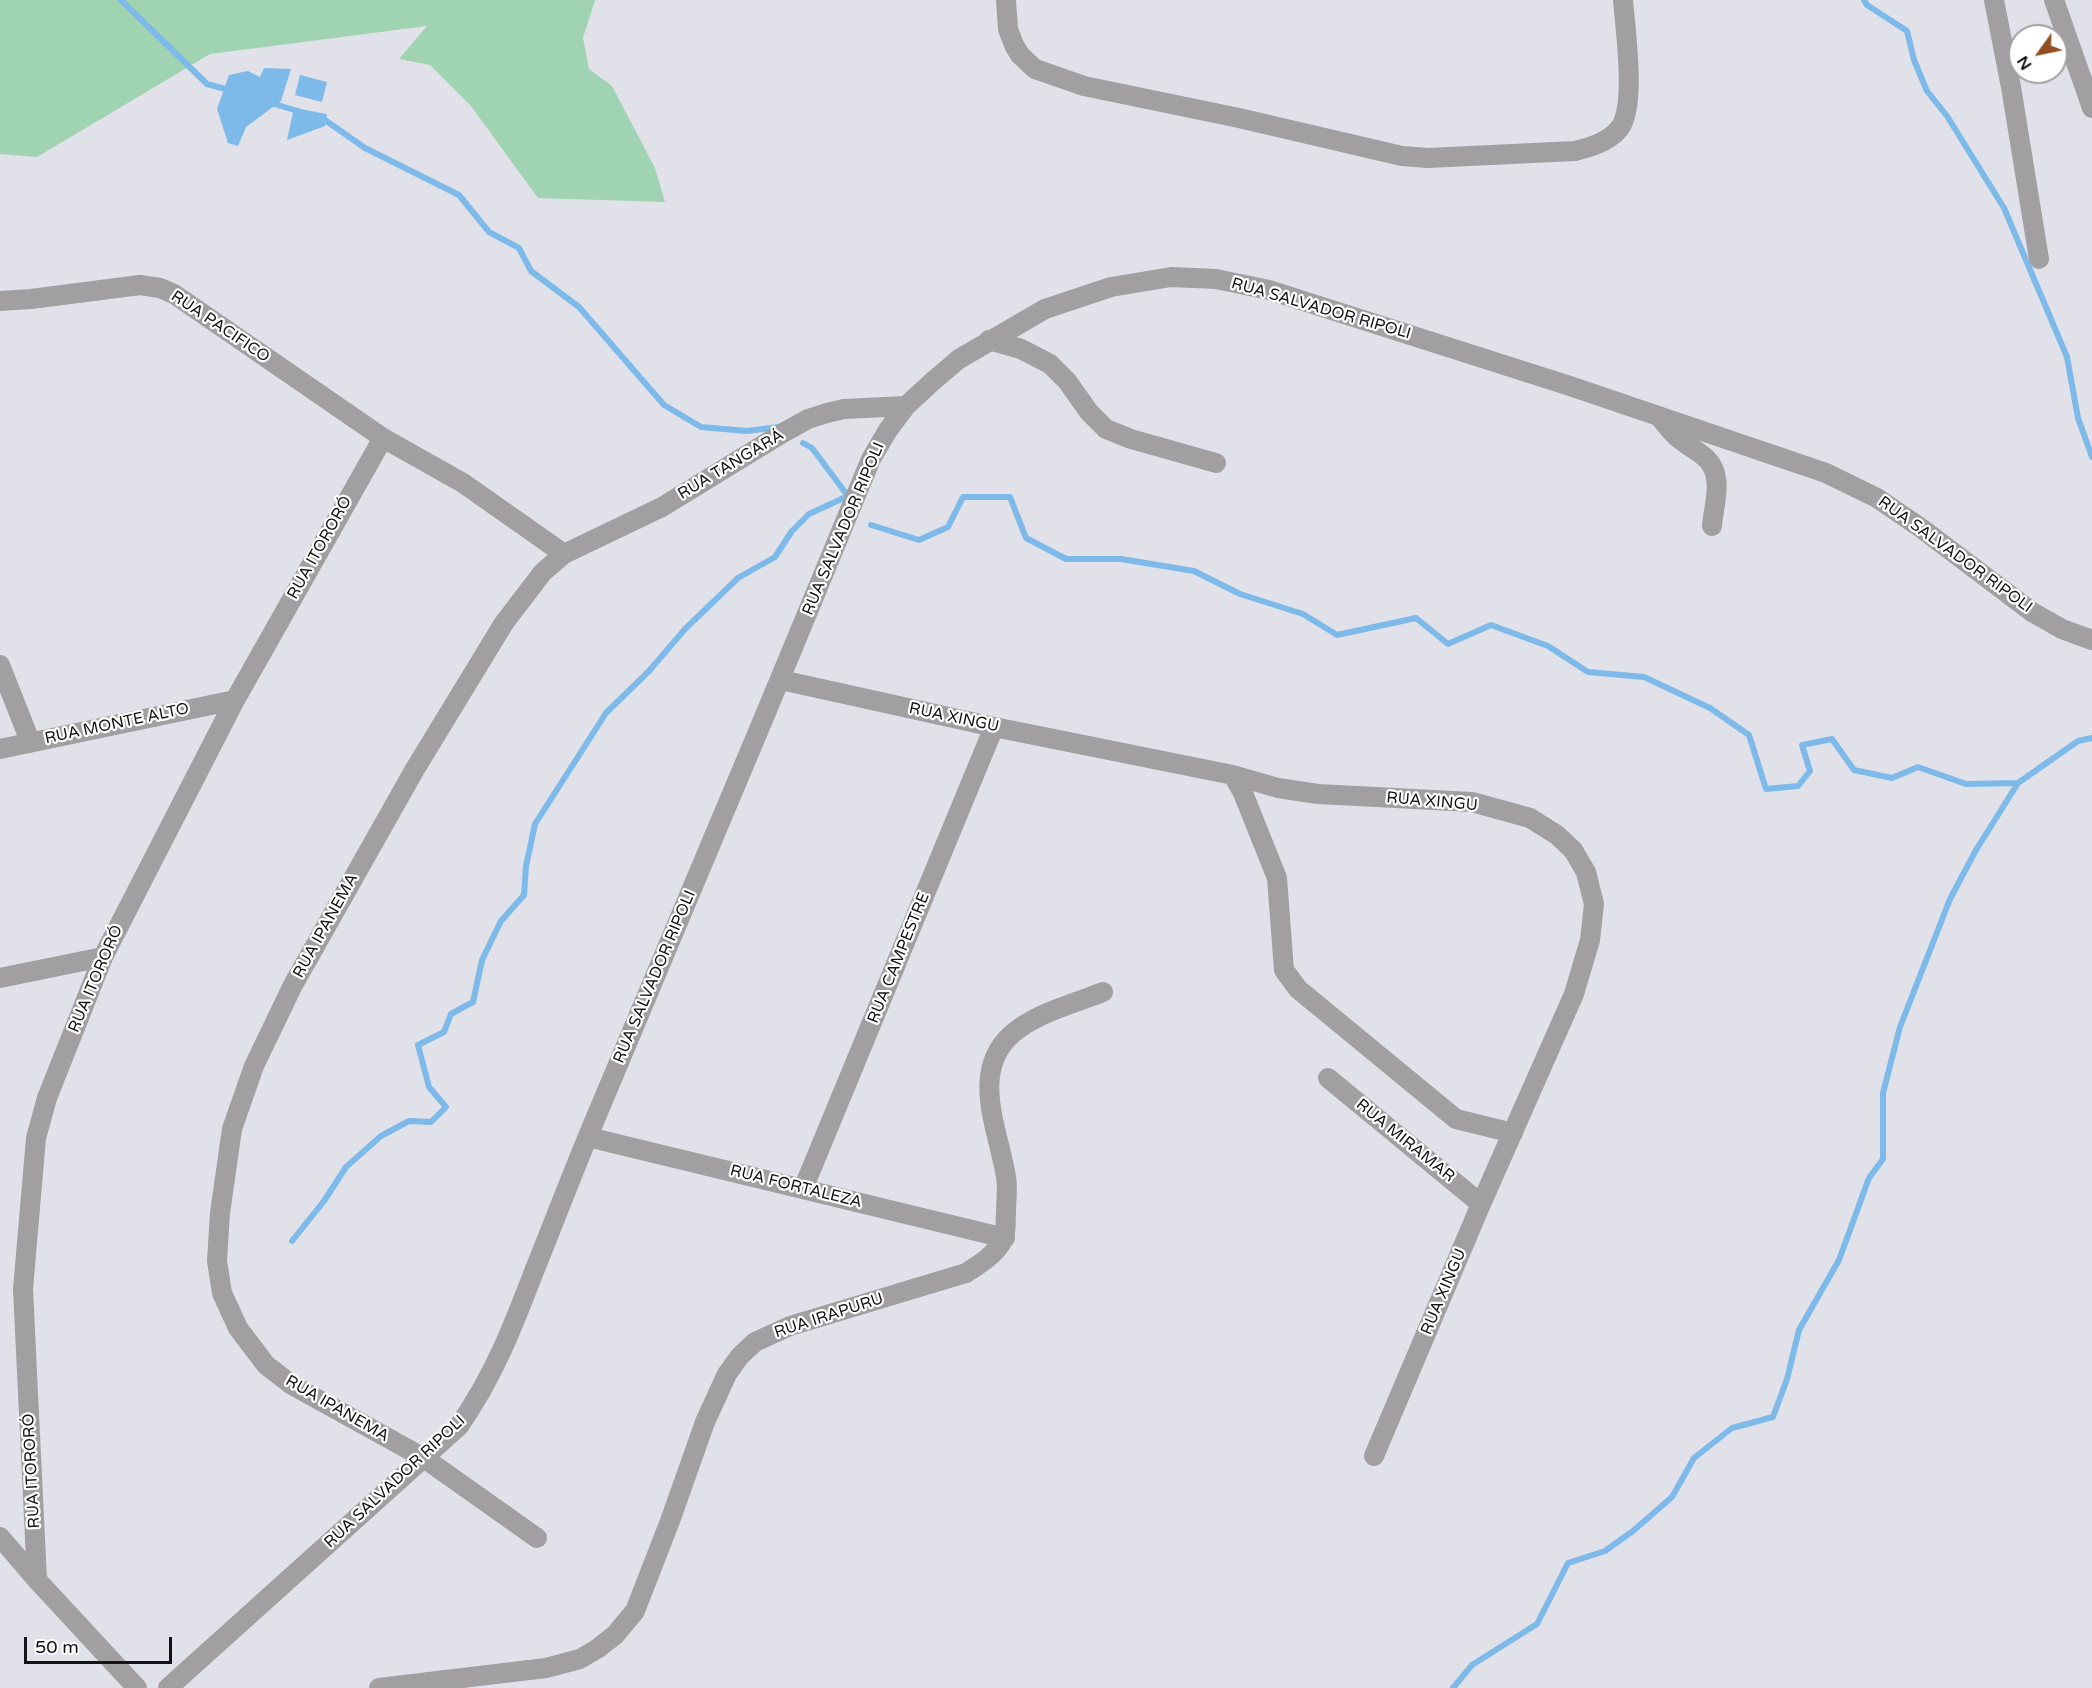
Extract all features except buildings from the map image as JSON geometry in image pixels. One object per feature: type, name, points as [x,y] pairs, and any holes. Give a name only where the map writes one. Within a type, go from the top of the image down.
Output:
[{"type":"street","points":[[1006,0],[1008,29],[1014,45],[1020,55],[1035,69],[1084,86],[1114,93],[1330,138],[1366,149],[1428,158],[1575,151],[1596,146],[1610,137],[1621,127],[1628,109],[1629,85],[1623,0]]},
{"type":"street","points":[[1994,0],[2011,87],[2039,259]]},
{"type":"street","points":[[2054,0],[2092,108]]},
{"type":"street","name":"RUA SALVADOR RIPOLI","points":[[168,1688],[459,1426],[491,1375],[507,1340],[588,1137],[781,680],[871,459],[906,406],[959,359],[1045,309],[1111,287],[1171,277],[1216,279],[1280,294],[1570,386],[1826,473],[1877,498],[1921,528],[2032,612],[2062,629],[2092,640]]},
{"type":"street","name":"RUA PACIFICO","points":[[0,301],[140,285],[160,288],[174,294],[383,438]]},
{"type":"street","points":[[989,340],[1021,349],[1050,364],[1106,429],[1131,439],[1216,463]]},
{"type":"street","name":"RUA TANGARÁ","points":[[564,554],[662,507],[808,419],[844,410],[906,406]]},
{"type":"street","points":[[1659,416],[1670,431],[1703,455],[1714,470],[1717,480],[1712,525]]},
{"type":"street","points":[[383,438],[463,483],[564,554]]},
{"type":"street","name":"RUA ITORORÓ","points":[[37,1580],[23,1289],[36,1138],[47,1098],[103,957],[235,700],[383,438]]},
{"type":"street","name":"RUA IPANEMA","points":[[537,1538],[424,1458],[292,1385],[266,1365],[238,1328],[222,1293],[217,1261],[220,1213],[232,1129],[254,1066],[293,985],[415,769],[504,623],[543,572],[564,554]]},
{"type":"street","points":[[0,665],[30,741]]},
{"type":"street","name":"RUA XINGU","points":[[781,680],[1233,776],[1278,788],[1318,794],[1472,802],[1530,818],[1557,835],[1573,850],[1586,872],[1594,904],[1590,940],[1574,994],[1481,1204],[1374,1456]]},
{"type":"street","name":"RUA MONTE ALTO","points":[[0,749],[235,700]]},
{"type":"street","name":"RUA CAMPESTRE","points":[[803,1189],[994,727]]},
{"type":"street","points":[[1233,776],[1243,793],[1277,878],[1284,970],[1298,989],[1456,1119],[1513,1132]]},
{"type":"street","points":[[0,978],[103,957]]},
{"type":"street","points":[[1005,1238],[1006,1179],[989,1096],[988,1076],[998,1052],[1011,1035],[1034,1019],[1103,992]]},
{"type":"street","name":"RUA MIRAMAR","points":[[1328,1078],[1481,1204]]},
{"type":"street","name":"RUA FORTALEZA","points":[[588,1137],[1005,1238]]},
{"type":"street","name":"RUA IRAPURU","points":[[379,1688],[546,1668],[580,1659],[597,1649],[615,1635],[635,1611],[705,1422],[727,1374],[740,1356],[756,1342],[790,1326],[966,1273],[989,1257],[1005,1238]]},
{"type":"street","points":[[0,1537],[137,1688]]},
{"type":"green space","points":[[0,0],[595,0],[583,38],[589,69],[612,86],[655,168],[665,202],[538,198],[471,106],[430,65],[399,59],[427,26],[210,54],[37,157],[0,154]]},
{"type":"water","points":[[264,68],[291,69],[281,101],[246,127],[238,146],[228,143],[217,109],[229,75],[248,71],[260,77]]},
{"type":"water","points":[[300,75],[327,82],[322,102],[295,95]]},
{"type":"water","points":[[294,108],[327,114],[325,126],[287,140]]},
{"type":"waterway","points":[[121,0],[207,84],[229,90]]},
{"type":"waterway","points":[[1864,0],[1867,5],[1907,31],[1914,60],[1927,91],[1947,116],[2004,208],[2067,357],[2078,418],[2092,457]]},
{"type":"waterway","points":[[271,103],[301,112]]},
{"type":"waterway","points":[[320,118],[365,148],[459,195],[489,232],[519,248],[531,271],[579,307],[664,405],[701,427],[747,431],[779,427]]},
{"type":"waterway","points":[[292,1241],[324,1201],[346,1167],[381,1136],[409,1121],[431,1122],[446,1107],[429,1087],[418,1045],[444,1032],[451,1014],[473,1002],[482,960],[501,921],[524,895],[526,866],[535,824],[606,713],[649,671],[685,629],[738,578],[775,557],[792,531],[809,514],[848,496],[812,448],[803,443]]},
{"type":"waterway","points":[[871,525],[919,540],[948,527],[963,497],[1010,497],[1026,538],[1066,559],[1121,559],[1194,571],[1240,594],[1303,614],[1337,635],[1416,618],[1448,644],[1491,625],[1548,646],[1588,672],[1644,677],[1710,708],[1749,735],[1766,789],[1798,786],[1810,771],[1802,745],[1832,739],[1854,770],[1892,778],[1918,767],[1966,784],[2018,783],[2078,741],[2092,738]]},
{"type":"waterway","points":[[1453,1688],[1472,1665],[1537,1624],[1568,1563],[1605,1551],[1633,1531],[1672,1497],[1694,1458],[1732,1428],[1773,1417],[1787,1379],[1799,1330],[1839,1260],[1869,1178],[1883,1159],[1883,1093],[1900,1027],[1950,899],[1976,850],[2018,783]]}]
